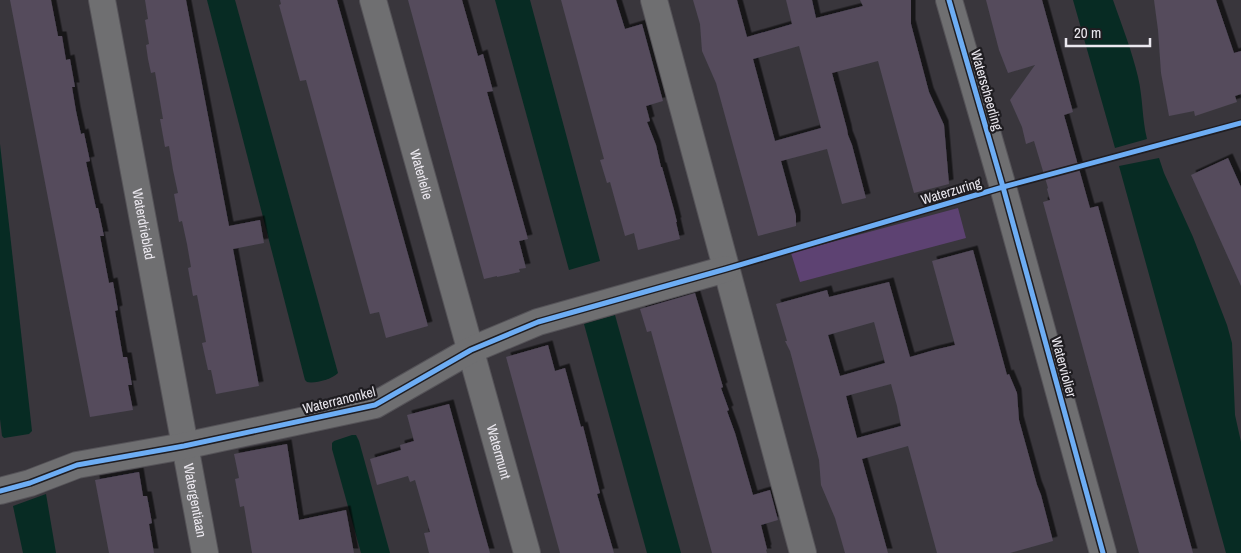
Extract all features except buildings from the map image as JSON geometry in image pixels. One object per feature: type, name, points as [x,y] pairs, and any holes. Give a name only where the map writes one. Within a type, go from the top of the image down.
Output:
[{"type":"street","name":"Waterdrieblad","points":[[102,0],[184,446]]},
{"type":"street","name":"Waterlelie","points":[[373,0],[471,350]]},
{"type":"street","points":[[654,0],[803,553]]},
{"type":"street","name":"Waterscheerling","points":[[949,0],[1003,187]]},
{"type":"street","name":"Waterviolier","points":[[1003,187],[1103,553]]},
{"type":"street","name":"Waterranonkel","points":[[0,491],[30,483],[77,465],[184,446],[375,405],[471,350],[538,322],[726,269]]},
{"type":"street","name":"Watermunt","points":[[471,350],[527,553]]},
{"type":"street","name":"Watergentiaan","points":[[184,446],[205,553]]},
{"type":"shaded area","points":[[207,0],[235,0],[338,373],[323,380],[307,382],[305,380]]},
{"type":"shaded area","points":[[495,0],[530,0],[600,261],[569,270]]},
{"type":"shaded area","points":[[1073,0],[1113,0],[1138,77],[1147,139],[1115,148]]},
{"type":"shaded area","points":[[0,144],[32,431],[29,434],[4,438],[2,436],[0,419]]},
{"type":"shaded area","points":[[1159,158],[1193,237],[1227,325],[1232,343],[1235,415],[1241,442],[1241,553],[1226,553],[1119,166]]},
{"type":"shaded area","points":[[958,208],[966,238],[800,282],[791,253]]},
{"type":"shaded area","points":[[615,315],[681,553],[647,553],[584,324]]},
{"type":"shaded area","points":[[356,435],[359,441],[390,553],[361,553],[332,449],[334,441]]},
{"type":"shaded area","points":[[46,494],[56,553],[23,553],[13,506]]},
{"type":"cycle path","points":[[949,0],[1003,187],[1103,553]]},
{"type":"cycle path","name":"Waterzuring","points":[[0,491],[30,483],[77,465],[184,446],[375,405],[471,350],[538,322],[726,269],[1003,187],[1241,123]]}]
